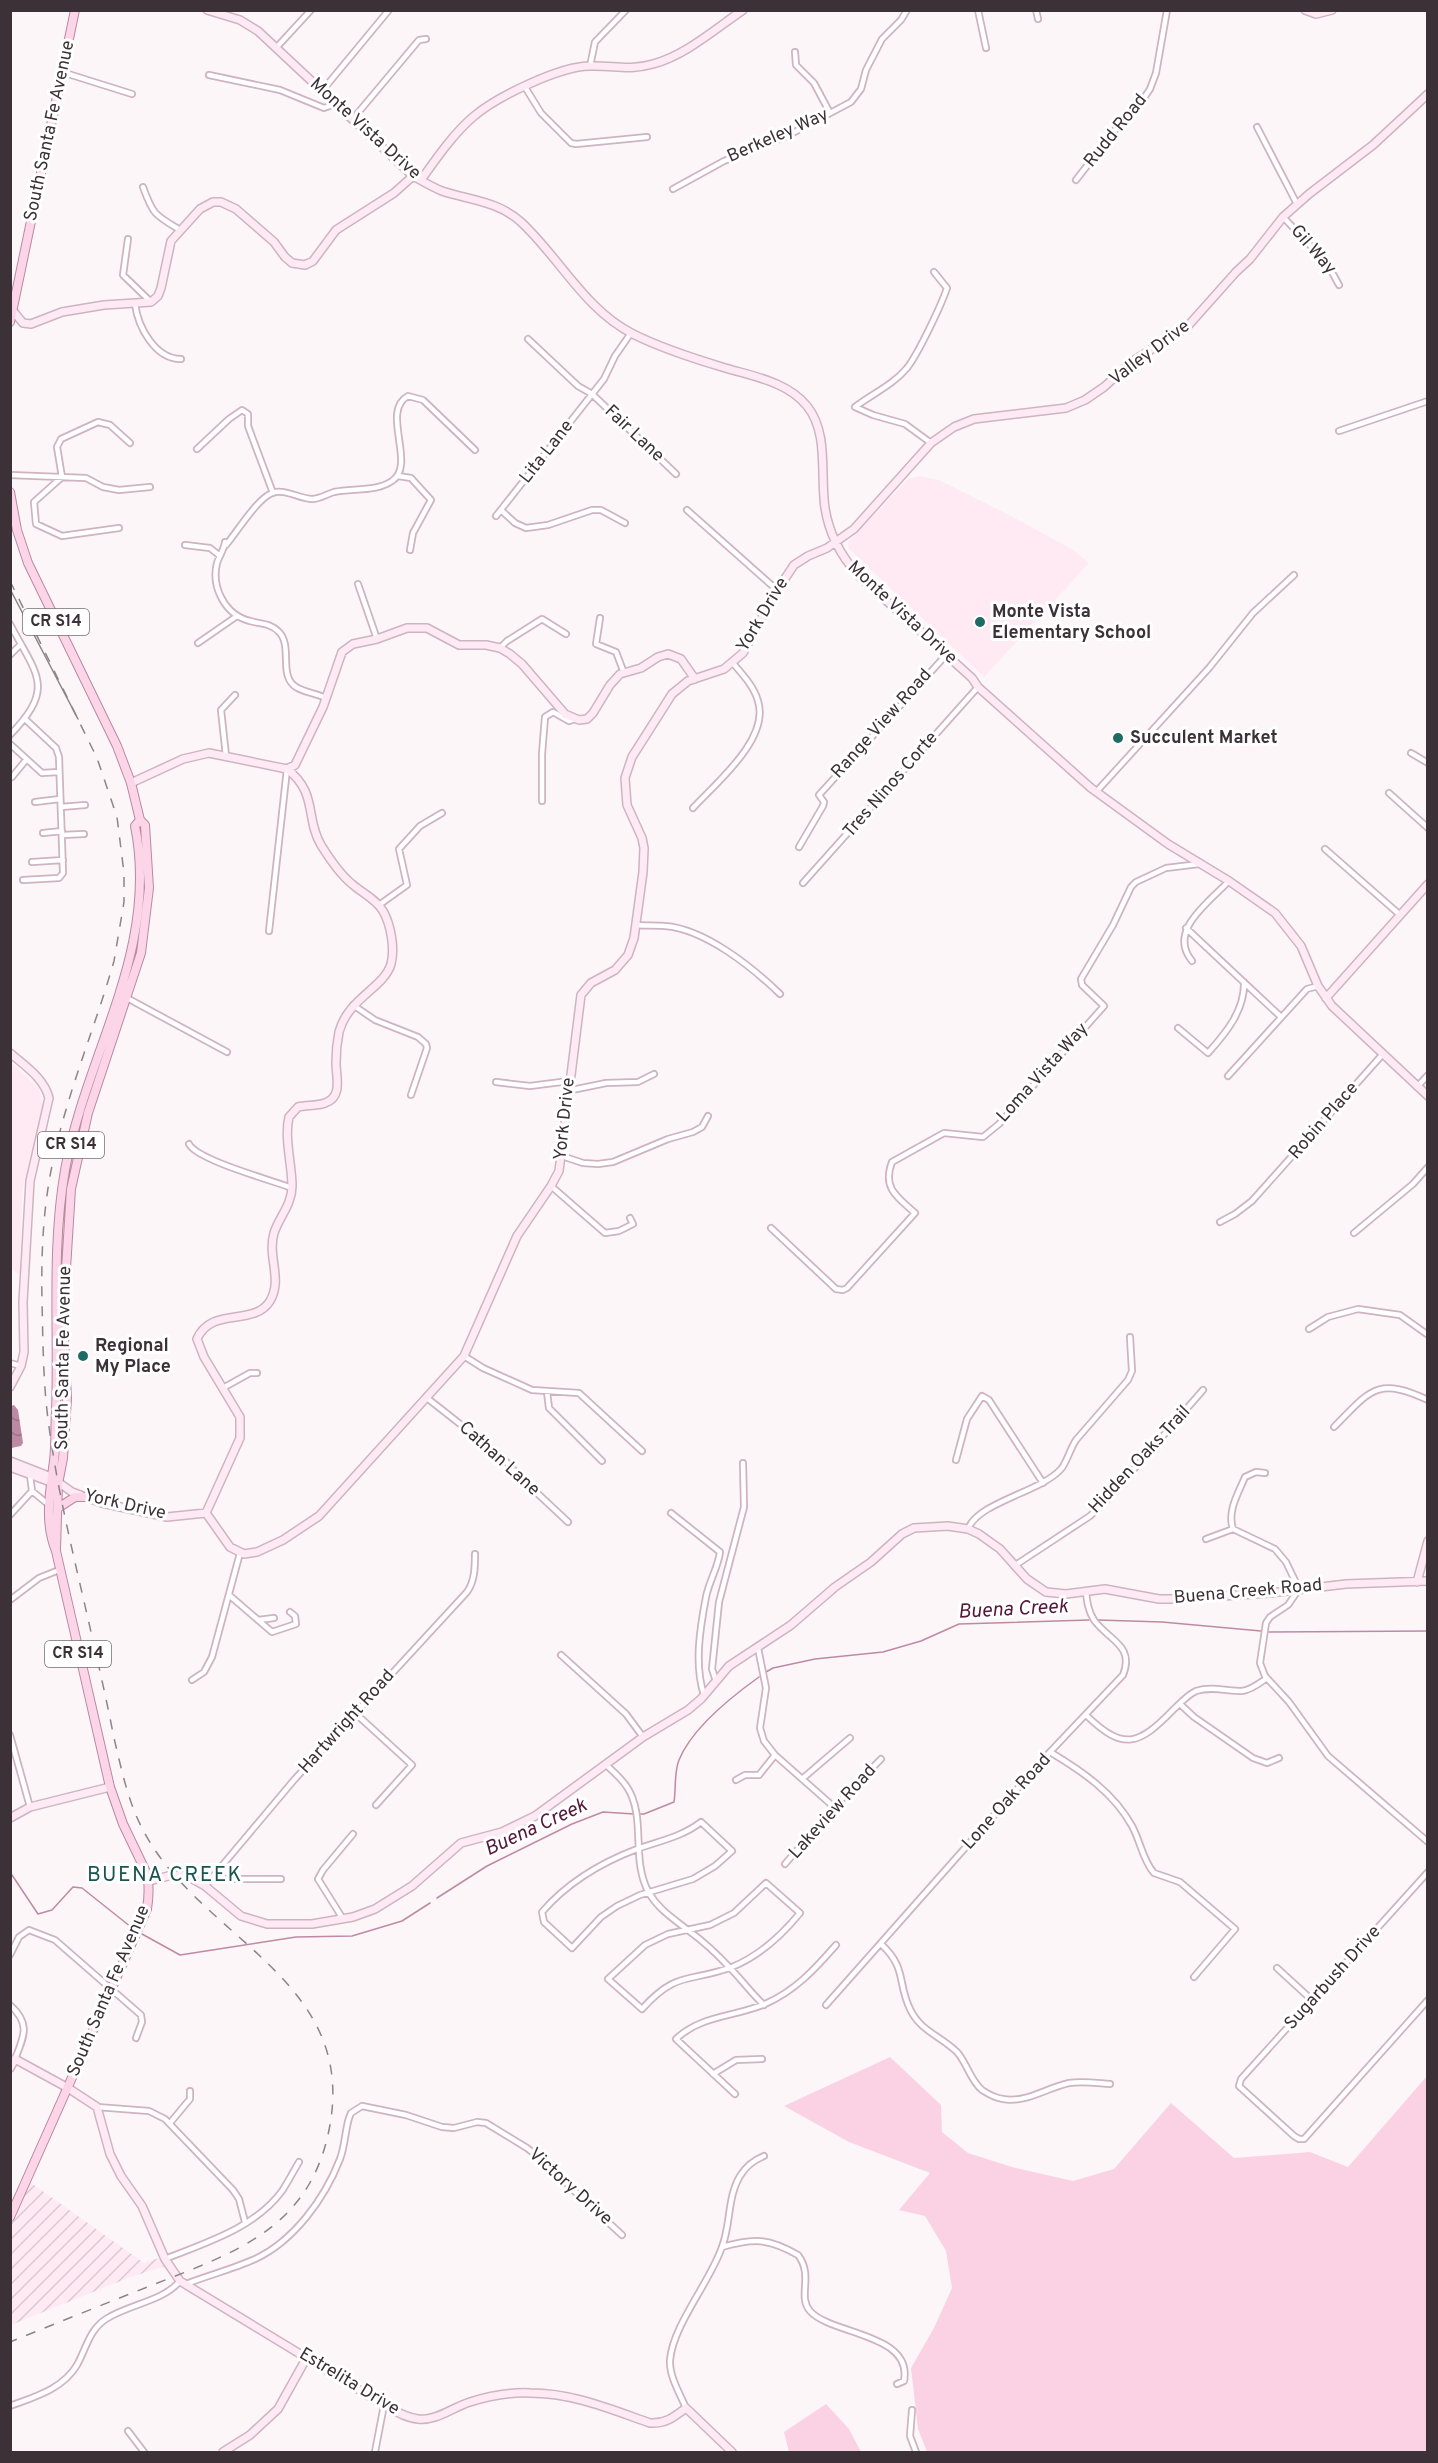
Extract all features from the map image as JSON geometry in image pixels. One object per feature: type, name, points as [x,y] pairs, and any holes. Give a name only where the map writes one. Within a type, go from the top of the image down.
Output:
[{"type":"main road","name":"South Santa Fe Avenue","points":[[10,322],[75,10]]},
{"type":"main road","name":"South Santa Fe Avenue","points":[[10,492],[17,530],[28,563],[117,746],[131,783],[140,820],[145,825],[149,888],[141,953],[128,998],[88,1113],[71,1189],[63,1317],[67,1399],[63,1458],[53,1481],[58,1508],[56,1551],[59,1570],[110,1787],[123,1824],[148,1881],[147,1909],[10,2217]]},
{"type":"main road","name":"South Santa Fe Avenue","points":[[56,1551],[50,1536],[49,1505],[63,1391],[56,1368],[56,1287],[64,1178],[81,1111],[133,951],[141,888],[139,846],[135,826],[140,820]]},
{"type":"main road","points":[[58,1508],[75,1497],[85,1497]]},
{"type":"street","name":"Monte Vista Drive","points":[[207,10],[248,23],[413,176],[442,191],[485,202],[513,217],[598,307],[631,333],[659,345],[780,386],[801,400],[809,408],[817,424],[821,442],[825,508],[834,542],[844,560],[947,654],[978,687],[1097,791],[1168,844],[1265,904],[1285,924],[1301,946],[1318,986],[1326,998],[1382,1055],[1428,1096]]},
{"type":"street","points":[[276,48],[311,10]]},
{"type":"street","points":[[322,91],[389,10]]},
{"type":"street","points":[[590,66],[596,39],[626,10]]},
{"type":"street","points":[[421,180],[473,117],[487,106],[552,75],[590,66],[625,69],[654,64],[674,56],[743,10]]},
{"type":"street","name":"Berkeley Way","points":[[673,189],[724,161],[787,136],[851,102],[861,89],[866,70],[882,39],[901,20],[907,10]]},
{"type":"street","points":[[978,10],[986,48]]},
{"type":"street","points":[[1036,10],[1038,19]]},
{"type":"street","name":"Rudd Road","points":[[1076,180],[1114,130],[1150,89],[1156,73],[1167,10]]},
{"type":"street","points":[[1305,10],[1316,14],[1332,10]]},
{"type":"street","points":[[351,120],[419,40],[426,39]]},
{"type":"street","points":[[795,52],[796,65],[814,83],[830,113]]},
{"type":"street","points":[[62,72],[132,93]]},
{"type":"street","points":[[209,75],[280,90],[324,108],[335,104]]},
{"type":"street","points":[[525,87],[541,113],[567,139],[576,144],[647,137]]},
{"type":"street","name":"Valley Drive","points":[[834,542],[854,529],[931,443],[954,427],[974,419],[1054,410],[1085,400],[1104,387],[1133,361],[1172,338],[1199,316],[1269,238],[1283,217],[1373,145],[1428,94]]},
{"type":"street","points":[[1257,127],[1297,204]]},
{"type":"street","points":[[13,311],[26,324],[59,314],[104,305],[151,302],[158,296],[161,288],[171,241],[208,204],[221,202],[236,209],[274,242],[292,263],[304,265],[313,261],[336,230],[394,193],[413,176]]},
{"type":"street","points":[[143,187],[155,215],[180,230]]},
{"type":"street","name":"Gil Way","points":[[1283,217],[1300,232],[1327,263],[1339,285]]},
{"type":"street","points":[[128,239],[123,275],[151,302]]},
{"type":"street","points":[[931,443],[905,424],[855,407],[867,398],[878,394],[907,368],[947,288],[934,272]]},
{"type":"street","points":[[135,304],[141,326],[154,345],[171,359],[181,359]]},
{"type":"street","name":"Lita Lane","points":[[496,516],[604,379],[615,356],[631,333]]},
{"type":"street","points":[[528,339],[578,386],[592,394]]},
{"type":"street","name":"Fair Lane","points":[[592,394],[676,474]]},
{"type":"street","points":[[398,476],[400,450],[397,416],[400,403],[408,396],[423,400],[475,450]]},
{"type":"street","points":[[1339,431],[1428,401]]},
{"type":"street","points":[[197,449],[230,418],[243,410],[248,414],[248,426],[273,493]]},
{"type":"street","points":[[62,477],[57,447],[61,439],[98,422],[110,425],[130,442]]},
{"type":"street","points":[[10,475],[86,478],[103,487],[119,490],[150,487]]},
{"type":"street","points":[[326,698],[294,686],[288,678],[285,642],[278,630],[269,625],[248,621],[231,611],[217,589],[216,576],[225,542],[226,545],[264,499],[273,493],[282,492],[304,498],[318,498],[338,491],[383,486],[398,476],[411,477],[431,500],[413,533],[410,550]]},
{"type":"street","points":[[62,477],[34,502],[36,524],[62,536],[119,528]]},
{"type":"street","points":[[501,510],[514,523],[526,528],[548,525],[592,510],[601,510],[625,523]]},
{"type":"street","points":[[687,510],[777,590]]},
{"type":"street","name":"York Drive","points":[[240,1553],[257,1552],[311,1523],[464,1356],[517,1236],[551,1186],[562,1156],[567,1091],[581,995],[586,987],[615,970],[628,956],[637,925],[644,848],[642,838],[627,805],[625,777],[632,757],[672,694],[682,684],[715,673],[749,647],[777,590],[794,565],[834,542]]},
{"type":"street","points":[[185,545],[210,548],[220,556]]},
{"type":"street","points":[[1097,791],[1209,668],[1253,613],[1294,575]]},
{"type":"street","points":[[358,584],[377,639]]},
{"type":"street","points":[[198,643],[237,616]]},
{"type":"street","points":[[600,618],[596,644],[616,652],[624,673]]},
{"type":"street","points":[[500,648],[542,619],[566,634]]},
{"type":"street","points":[[10,624],[38,679],[38,696],[25,719],[10,735]]},
{"type":"street","points":[[287,769],[294,765],[326,698],[342,652],[353,644],[377,639],[407,628],[427,628],[459,645],[486,645],[500,648],[522,664],[565,714],[575,719],[587,719],[593,713],[613,680],[624,673],[641,668],[658,657],[668,654],[681,659],[695,679]]},
{"type":"street","points":[[10,655],[21,644]]},
{"type":"street","name":"Range View Road","points":[[799,847],[823,806],[824,802],[819,795],[947,654]]},
{"type":"street","points":[[693,808],[754,740],[760,715],[754,691],[732,662]]},
{"type":"street","name":"Tres Ninos Corte","points":[[803,883],[978,687]]},
{"type":"street","points":[[226,756],[222,710],[235,695]]},
{"type":"street","points":[[542,801],[545,717],[553,712],[569,722],[575,719]]},
{"type":"street","points":[[23,880],[59,878],[63,873],[59,757],[56,748],[25,719]]},
{"type":"street","points":[[10,744],[42,773],[59,772]]},
{"type":"street","points":[[1411,753],[1428,763]]},
{"type":"street","points":[[131,783],[166,766],[200,754],[226,756],[287,769],[297,777],[306,792],[321,846],[351,884],[379,905],[384,913],[391,939],[390,968],[348,1011],[339,1033],[336,1065],[338,1082],[335,1095],[324,1104],[298,1107],[289,1117],[292,1188],[290,1201],[274,1233],[272,1253],[277,1287],[268,1304],[260,1311],[237,1315],[206,1325],[197,1339],[197,1345],[240,1417],[240,1438],[206,1513],[230,1547],[240,1553],[212,1657],[204,1672],[192,1680]]},
{"type":"street","points":[[12,777],[26,759]]},
{"type":"street","points":[[269,931],[287,769]]},
{"type":"street","points":[[1389,793],[1428,828]]},
{"type":"street","points":[[35,802],[60,799]]},
{"type":"street","points":[[61,807],[85,805]]},
{"type":"street","points":[[379,905],[407,885],[399,849],[420,826],[442,813]]},
{"type":"street","points":[[43,832],[84,834]]},
{"type":"street","points":[[1325,849],[1400,914]]},
{"type":"street","points":[[32,862],[63,860]]},
{"type":"street","name":"Loma Vista Way","points":[[771,1228],[836,1289],[847,1288],[915,1213],[894,1195],[889,1185],[888,1172],[892,1162],[944,1133],[983,1137],[999,1124],[1104,1006],[1082,985],[1081,979],[1113,925],[1131,888],[1136,882],[1166,868],[1199,864]]},
{"type":"street","points":[[1192,961],[1183,945],[1186,928],[1229,881]]},
{"type":"street","points":[[1326,998],[1428,884]]},
{"type":"street","points":[[637,925],[670,927],[716,945],[750,968],[780,994]]},
{"type":"street","points":[[1186,928],[1241,977],[1281,1017]]},
{"type":"street","points":[[1178,1028],[1208,1053],[1229,1030],[1234,1019],[1244,986],[1241,977]]},
{"type":"street","points":[[1228,1076],[1307,989],[1318,986]]},
{"type":"street","points":[[128,998],[227,1052]]},
{"type":"street","points":[[353,1005],[375,1020],[418,1037],[426,1044],[420,1074],[411,1095]]},
{"type":"street","points":[[10,1053],[42,1081],[49,1098],[30,1181],[23,1296],[24,1352],[21,1366],[10,1387]]},
{"type":"street","name":"Robin Place","points":[[1220,1222],[1235,1214],[1266,1186],[1382,1055]]},
{"type":"street","points":[[567,1091],[606,1083],[638,1082],[654,1074]]},
{"type":"street","points":[[1417,1087],[1428,1075]]},
{"type":"street","points":[[496,1082],[536,1086],[569,1081]]},
{"type":"street","points":[[562,1156],[583,1163],[597,1164],[613,1161],[668,1139],[693,1132],[702,1127],[708,1116]]},
{"type":"street","points":[[189,1144],[194,1151],[210,1159],[292,1188]]},
{"type":"street","points":[[1354,1233],[1413,1184],[1428,1167]]},
{"type":"street","points":[[551,1186],[605,1233],[619,1231],[633,1224],[630,1218]]},
{"type":"street","points":[[1309,1329],[1328,1317],[1358,1309],[1400,1315],[1428,1335]]},
{"type":"street","points":[[968,1529],[977,1515],[1043,1483],[1063,1468],[1068,1451],[1076,1440],[1128,1380],[1132,1371],[1131,1337]]},
{"type":"street","points":[[464,1356],[483,1368],[532,1390],[579,1393],[642,1451]]},
{"type":"street","points":[[10,1363],[21,1366]]},
{"type":"street","points":[[223,1388],[250,1373],[257,1373]]},
{"type":"street","points":[[1334,1427],[1364,1397],[1381,1388],[1404,1389],[1428,1400]]},
{"type":"street","name":"Hidden Oaks Trail","points":[[1014,1566],[1090,1516],[1106,1501],[1203,1390]]},
{"type":"street","points":[[547,1392],[549,1408],[602,1461]]},
{"type":"street","points":[[956,1460],[967,1419],[982,1396],[989,1400],[1043,1483]]},
{"type":"street","name":"Cathan Lane","points":[[427,1398],[502,1457],[568,1522]]},
{"type":"street","points":[[10,1461],[53,1481]]},
{"type":"street","points":[[716,1681],[712,1669],[719,1602],[744,1507],[743,1463]]},
{"type":"street","points":[[10,1467],[53,1481]]},
{"type":"street","points":[[1233,1529],[1230,1520],[1234,1502],[1245,1477],[1256,1472],[1265,1473]]},
{"type":"street","points":[[30,1475],[32,1491],[49,1505]]},
{"type":"street","name":"York Drive","points":[[53,1481],[102,1503],[167,1517],[206,1513]]},
{"type":"street","points":[[10,1515],[32,1491]]},
{"type":"street","points":[[671,1513],[720,1552],[719,1563],[706,1596],[700,1647],[699,1677],[704,1695]]},
{"type":"street","name":"Buena Creek Road","points":[[148,1881],[178,1874],[189,1877],[205,1886],[234,1912],[246,1919],[261,1923],[312,1924],[343,1919],[375,1909],[392,1901],[425,1876],[461,1843],[502,1832],[536,1816],[604,1764],[688,1710],[729,1666],[791,1625],[835,1587],[871,1562],[906,1531],[926,1526],[968,1529],[992,1542],[1037,1588],[1057,1595],[1105,1588],[1159,1599],[1174,1599],[1346,1584],[1428,1581]]},
{"type":"street","points":[[1206,1539],[1233,1529],[1275,1549],[1286,1562],[1299,1589],[1288,1605],[1270,1617],[1266,1623],[1260,1663],[1267,1678],[1289,1702],[1328,1756],[1428,1842]]},
{"type":"street","points":[[1417,1582],[1428,1540]]},
{"type":"street","name":"Hartwright Road","points":[[205,1886],[294,1780],[471,1587],[475,1554]]},
{"type":"street","points":[[10,1600],[39,1578],[59,1570]]},
{"type":"street","name":"Lone Oak Road","points":[[826,2005],[1050,1752],[1123,1675],[1127,1665],[1126,1657],[1121,1646],[1094,1621],[1086,1592]]},
{"type":"street","points":[[229,1595],[274,1632],[296,1624],[296,1616],[290,1612]]},
{"type":"street","points":[[258,1620],[274,1618]]},
{"type":"street","points":[[758,1648],[766,1688],[760,1728],[764,1741],[775,1755],[834,1807]]},
{"type":"street","points":[[561,1655],[626,1714],[643,1737]]},
{"type":"street","points":[[1086,1715],[1113,1737],[1124,1740],[1134,1739],[1156,1728],[1195,1691],[1219,1689],[1243,1691],[1267,1678]]},
{"type":"street","points":[[1180,1704],[1194,1717],[1253,1758],[1267,1763],[1279,1758]]},
{"type":"street","points":[[355,1713],[412,1765],[376,1805]]},
{"type":"street","points":[[10,1735],[30,1807]]},
{"type":"street","points":[[802,1779],[850,1738]]},
{"type":"street","points":[[1050,1752],[1094,1781],[1114,1802],[1133,1827],[1154,1873],[1180,1882],[1235,1929],[1194,1977]]},
{"type":"street","points":[[736,1780],[749,1774],[759,1775],[775,1755]]},
{"type":"street","name":"Lakeview Road","points":[[785,1864],[834,1807],[881,1759]]},
{"type":"street","points":[[604,1764],[629,1789],[636,1810],[637,1849],[641,1870],[650,1894],[666,1914],[689,1930],[730,1968],[745,1987],[764,2005]]},
{"type":"street","points":[[10,1818],[30,1807],[110,1787]]},
{"type":"street","points":[[701,1822],[732,1851],[708,1872],[650,1894],[640,1895],[617,1906],[601,1917],[572,1948],[543,1919],[542,1912],[560,1892],[576,1879],[637,1849],[682,1834],[701,1822]]},
{"type":"street","points":[[343,1919],[318,1879],[353,1834]]},
{"type":"street","name":"Sugarbush Drive","points":[[1428,1872],[1239,2083],[1242,2089],[1301,2140],[1428,2000]]},
{"type":"street","points":[[212,1879],[281,1879]]},
{"type":"street","points":[[766,1883],[801,1913],[784,1932],[749,1959],[730,1968],[680,1979],[657,1993],[642,2009],[608,1979],[645,1945],[668,1934],[689,1930],[710,1925],[734,1913],[766,1883]]},
{"type":"street","points":[[10,1955],[28,1930],[47,1935],[141,2015],[142,2022],[136,2038]]},
{"type":"street","points":[[881,1944],[898,1964],[904,1995],[910,2011],[921,2026],[957,2052],[975,2082],[988,2094],[1000,2099],[1014,2100],[1069,2083],[1110,2084]]},
{"type":"street","points":[[735,2094],[676,2039],[699,2022],[764,2005],[787,1993],[809,1976],[836,1945]]},
{"type":"street","points":[[1277,1968],[1313,2001]]},
{"type":"street","points":[[10,2005],[19,2013],[25,2025],[24,2036],[10,2068]]},
{"type":"street","points":[[15,2059],[97,2107],[149,2111],[170,2123],[233,2190],[239,2199],[245,2222]]},
{"type":"street","points":[[713,2074],[736,2060],[762,2059]]},
{"type":"street","points":[[170,2123],[190,2099],[190,2091]]},
{"type":"street","name":"Victory Drive","points":[[10,2406],[47,2392],[62,2382],[78,2364],[87,2341],[103,2321],[118,2312],[167,2292],[183,2282],[256,2258],[277,2245],[306,2217],[329,2182],[341,2157],[351,2113],[362,2106],[406,2115],[442,2127],[454,2128],[477,2122],[486,2123],[527,2148],[555,2170],[622,2235]]},
{"type":"street","name":"Estrelita Drive","points":[[97,2107],[110,2154],[121,2176],[142,2206],[165,2259],[183,2282],[407,2417],[430,2419],[469,2402],[495,2396],[542,2393],[566,2395],[650,2423],[660,2424],[670,2420],[686,2408]]},
{"type":"street","points":[[732,2452],[686,2408],[674,2380],[670,2362],[673,2343],[722,2247],[729,2205],[740,2177],[749,2164],[764,2156]]},
{"type":"street","points":[[165,2259],[227,2234],[245,2222],[280,2192],[299,2162]]},
{"type":"street","points":[[722,2247],[750,2239],[798,2254],[806,2271],[804,2302],[809,2310],[822,2319],[887,2346],[897,2355],[904,2367],[904,2381],[897,2384]]},
{"type":"street","points":[[223,2452],[250,2435],[278,2409],[307,2357]]},
{"type":"street","points":[[375,2452],[384,2405]]},
{"type":"street","points":[[912,2410],[910,2436],[916,2452]]},
{"type":"street","points":[[128,2431],[144,2452]]},
{"type":"shaded area","name":"Monte Vista Elementary School","points":[[920,476],[939,480],[1011,516],[1073,550],[1089,563],[984,677],[849,549],[848,542],[908,479]]},
{"type":"shaded area","points":[[11,1062],[39,1089],[43,1104],[22,1192],[20,1275],[10,1268]]},
{"type":"shaded area","points":[[890,2057],[941,2105],[942,2132],[968,2153],[1012,2167],[1073,2181],[1114,2169],[1171,2103],[1234,2158],[1310,2152],[1348,2167],[1427,2076],[1427,2452],[927,2452],[918,2429],[911,2368],[934,2328],[952,2288],[946,2251],[925,2216],[899,2210],[930,2173],[849,2142],[784,2106]]},
{"type":"shaded area","points":[[27,2180],[144,2263],[159,2258],[165,2266],[128,2278],[11,2325],[11,2218]]},
{"type":"shaded area","points":[[826,2404],[849,2429],[861,2452],[789,2452],[784,2432]]},
{"type":"water","points":[[14,1405],[18,1410],[23,1443],[21,1446],[11,1448],[11,1406]]},
{"type":"waterway","name":"Buena Creek","points":[[766,1672],[773,1668],[815,1659],[883,1652],[921,1641],[959,1624],[1089,1620]]},
{"type":"waterway","name":"Buena Creek","points":[[1098,1620],[1162,1622],[1261,1631]]},
{"type":"waterway","name":"Buena Creek","points":[[1269,1632],[1428,1631]]},
{"type":"waterway","name":"Buena Creek","points":[[638,1814],[644,1814],[674,1802],[677,1765],[693,1736],[713,1714],[759,1677]]},
{"type":"waterway","name":"Buena Creek","points":[[437,1898],[487,1866],[572,1824],[603,1812],[634,1814]]},
{"type":"waterway","name":"Buena Creek","points":[[10,1872],[38,1914],[52,1910],[73,1887],[82,1888],[131,1927]]},
{"type":"waterway","name":"Buena Creek","points":[[142,1934],[180,1955],[296,1937],[352,1936],[402,1921],[430,1903]]},
{"type":"tram line","points":[[10,589],[78,719]]},
{"type":"railway","points":[[10,581],[97,758],[117,817],[124,873],[124,902],[114,961],[59,1136],[45,1213],[42,1248],[45,1390],[56,1473],[67,1526],[122,1771],[141,1826],[166,1865],[198,1900],[267,1963],[298,1996],[320,2034],[332,2078],[329,2130],[319,2164],[304,2192],[285,2215],[238,2249],[210,2262],[10,2342]]},
{"type":"place","name":"Monte Vista Elementary School","points":[[980,622]]},
{"type":"place","name":"Succulent Market","points":[[1118,738]]},
{"type":"place","name":"Regional My Place","points":[[83,1356]]},
{"type":"district","name":"BUENA CREEK","points":[[165,1875]]}]
